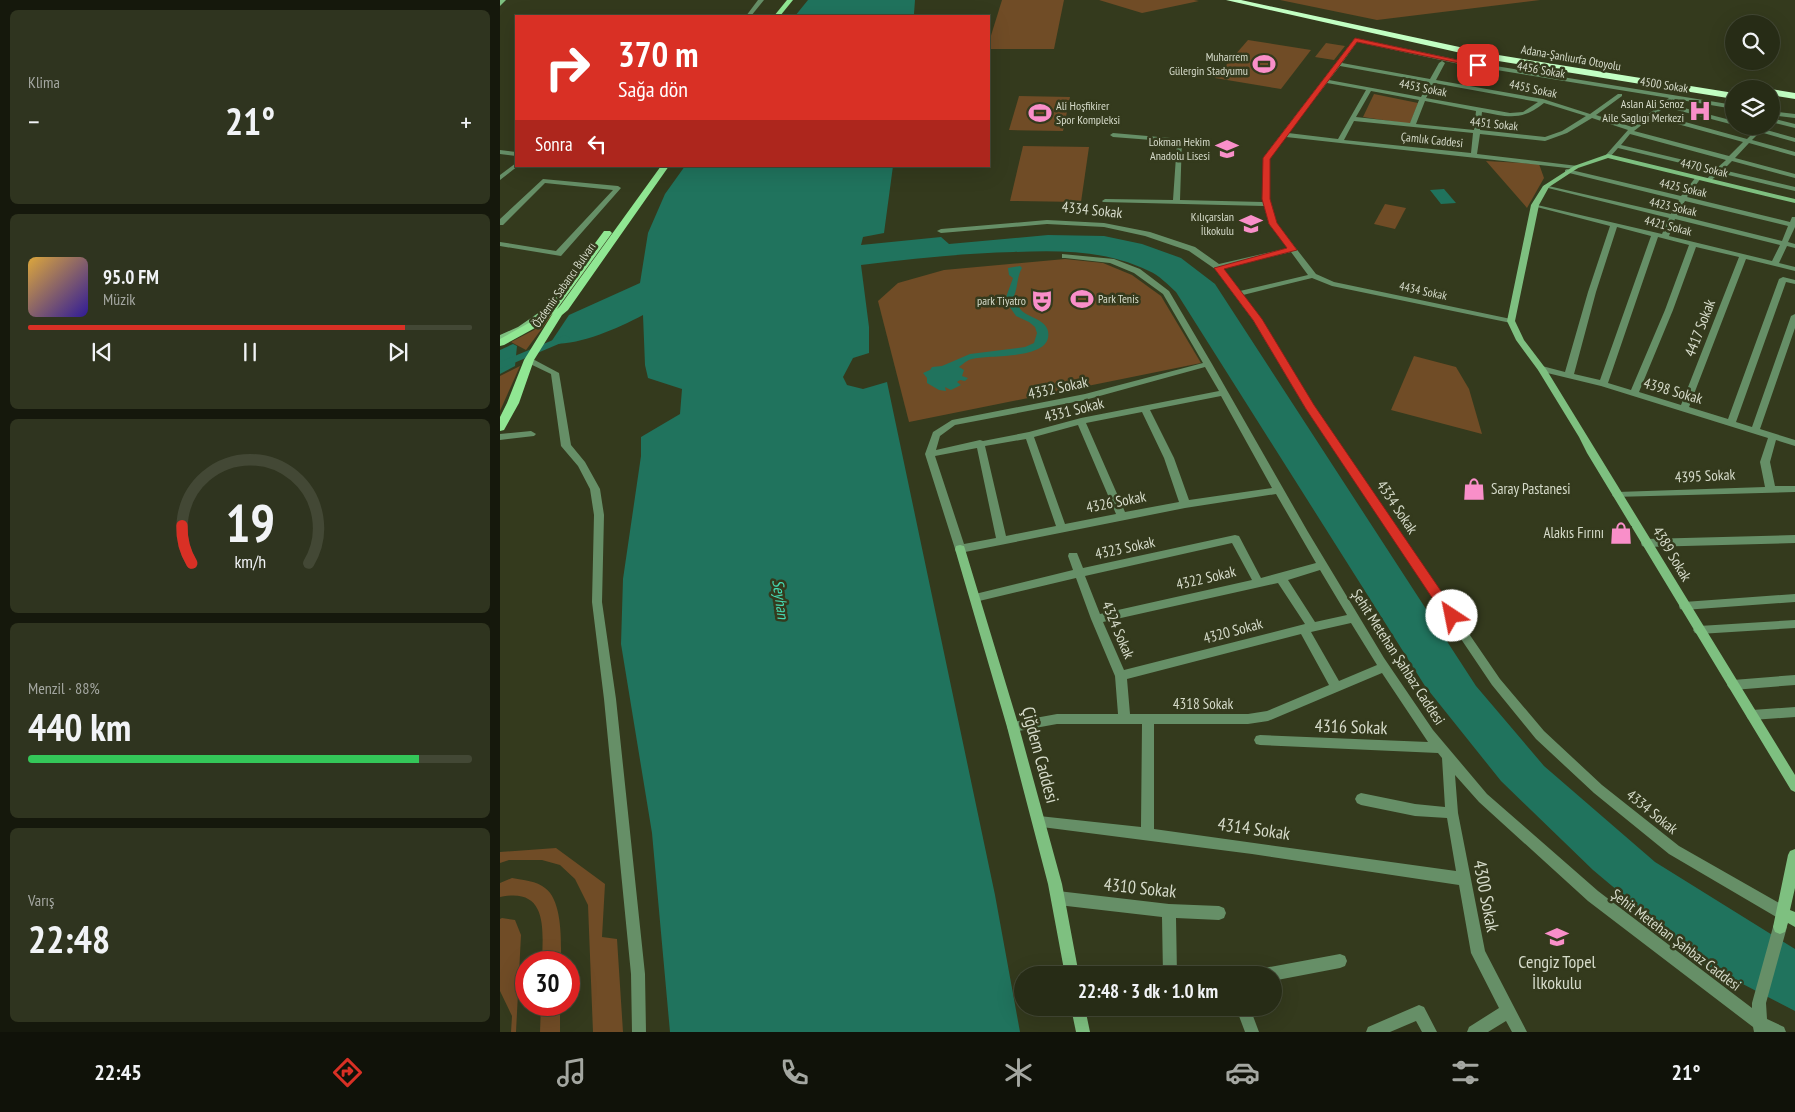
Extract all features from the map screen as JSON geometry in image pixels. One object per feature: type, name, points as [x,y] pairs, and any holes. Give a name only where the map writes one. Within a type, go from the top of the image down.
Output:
[{"type":"highway","name":"Adana-Şanlıurfa Otoyolu","points":[[1230,0],[1492,57],[1725,91]]},
{"type":"highway","name":"Adana-Şanlıurfa Otoyolu","points":[[1261,0],[1494,48],[1725,90]]},
{"type":"highway","points":[[1780,94],[1795,96]]},
{"type":"highway","points":[[1780,103],[1795,105]]},
{"type":"main road","points":[[500,4],[503,0]]},
{"type":"main road","points":[[771,15],[783,0]]},
{"type":"main road","points":[[778,15],[790,0]]},
{"type":"main road","name":"Çamlık Caddesi","points":[[1511,320],[1535,205],[1546,186],[1576,167],[1608,156]]},
{"type":"main road","name":"4470 Sokak","points":[[1608,156],[1795,201]]},
{"type":"main road","name":"Özdemir Sabancı Bulvarı","points":[[500,427],[513,403],[530,360],[555,310],[655,167]]},
{"type":"main road","name":"Özdemir Sabancı Bulvarı","points":[[500,343],[540,321],[555,310],[564,308],[664,167]]},
{"type":"main road","points":[[500,338],[521,329],[555,310]]},
{"type":"main road","name":"4389 Sokak","points":[[1511,320],[1520,340],[1542,368],[1684,606],[1795,786]]},
{"type":"main road","name":"Çiğdem Caddesi","points":[[960,548],[1013,727],[1058,898],[1070,966]]},
{"type":"main road","points":[[1786,920],[1795,856]]},
{"type":"main road","points":[[1080,1016],[1083,1032]]},
{"type":"street","points":[[749,15],[761,0]]},
{"type":"street","name":"4500 Sokak","points":[[1352,47],[1355,40],[1468,64],[1669,102],[1725,106]]},
{"type":"street","points":[[1238,294],[1313,276],[1273,224],[1268,204],[1266,158],[1352,47]]},
{"type":"street","name":"4456 Sokak","points":[[1352,47],[1669,102]]},
{"type":"street","points":[[1412,126],[1422,100],[1442,63]]},
{"type":"street","name":"4455 Sokak","points":[[1337,64],[1543,101],[1631,131],[1795,176]]},
{"type":"street","name":"4453 Sokak","points":[[1325,81],[1422,100],[1518,115],[1528,114],[1543,101]]},
{"type":"street","points":[[1340,141],[1369,90]]},
{"type":"street","name":"4451 Sokak","points":[[1353,119],[1545,139],[1554,137],[1591,116],[1620,95]]},
{"type":"street","points":[[1608,156],[1631,131],[1669,102],[1725,120]]},
{"type":"street","points":[[1474,156],[1479,110]]},
{"type":"street","points":[[1652,115],[1795,154]]},
{"type":"street","points":[[1780,116],[1795,116]]},
{"type":"street","points":[[1780,119],[1795,126]]},
{"type":"street","points":[[1112,135],[1180,140],[1176,201]]},
{"type":"street","name":"Çamlık Caddesi","points":[[1285,135],[1576,167]]},
{"type":"street","points":[[1709,180],[1753,135]]},
{"type":"street","points":[[1780,135],[1795,140]]},
{"type":"street","points":[[500,146],[515,146]]},
{"type":"street","points":[[1616,146],[1795,189]]},
{"type":"street","points":[[500,152],[515,154]]},
{"type":"street","points":[[500,178],[515,166]]},
{"type":"street","name":"4425 Sokak","points":[[1567,172],[1794,223]]},
{"type":"street","points":[[1665,237],[1671,218],[1682,199],[1698,178]]},
{"type":"street","points":[[500,223],[543,181],[618,188],[558,254],[500,244]]},
{"type":"street","name":"4423 Sokak","points":[[1546,186],[1671,218],[1795,246]]},
{"type":"street","points":[[1105,201],[1268,204]]},
{"type":"street","name":"4421 Sokak","points":[[1535,205],[1795,269]]},
{"type":"street","name":"4334 Sokak","points":[[941,231],[1046,222],[1104,225],[1147,234],[1192,249],[1218,268],[1257,319],[1309,406],[1496,682],[1540,734],[1598,789],[1674,850],[1786,920]]},
{"type":"street","points":[[1775,264],[1794,223]]},
{"type":"street","points":[[1569,376],[1592,292],[1614,224]]},
{"type":"street","points":[[1603,384],[1655,234]]},
{"type":"street","points":[[1634,394],[1669,310],[1693,244]]},
{"type":"street","points":[[1218,268],[1293,250]]},
{"type":"street","name":"Şehit Metehan Şahbaz Caddesi","points":[[1065,256],[1111,262],[1137,271],[1166,293],[1279,490],[1384,667],[1429,734],[1483,798],[1593,896],[1761,1027],[1778,1032]]},
{"type":"street","name":"4417 Sokak","points":[[1684,408],[1743,257]]},
{"type":"street","name":"4434 Sokak","points":[[1313,276],[1332,284],[1511,320]]},
{"type":"street","points":[[1731,422],[1783,279],[1795,282]]},
{"type":"street","points":[[1755,430],[1795,316]]},
{"type":"street","points":[[530,360],[555,374],[566,446],[582,464],[595,489],[599,515],[597,602],[610,699],[638,974],[639,1032]]},
{"type":"street","name":"4332 Sokak","points":[[930,454],[936,434],[952,424],[1085,397],[1208,364]]},
{"type":"street","name":"4398 Sokak","points":[[1542,368],[1684,408],[1795,443]]},
{"type":"street","name":"4331 Sokak","points":[[930,454],[1029,435],[1081,421],[1224,393]]},
{"type":"street","points":[[1144,408],[1169,458],[1185,504]]},
{"type":"street","points":[[1081,421],[1122,516]]},
{"type":"street","points":[[500,437],[530,434]]},
{"type":"street","points":[[1029,435],[1062,529]]},
{"type":"street","points":[[1770,488],[1765,462],[1774,436]]},
{"type":"street","points":[[980,443],[1002,540]]},
{"type":"street","points":[[930,454],[960,548]]},
{"type":"street","name":"4395 Sokak","points":[[1617,495],[1795,488]]},
{"type":"street","name":"4326 Sokak","points":[[960,548],[1185,504],[1279,490]]},
{"type":"street","points":[[1646,543],[1795,539]]},
{"type":"street","name":"4323 Sokak","points":[[975,598],[1079,573],[1235,540],[1258,582]]},
{"type":"street","name":"4324 Sokak","points":[[1073,556],[1096,619],[1121,676],[1124,718]]},
{"type":"street","name":"4322 Sokak","points":[[1096,619],[1281,578],[1323,565]]},
{"type":"street","points":[[1281,578],[1336,687]]},
{"type":"street","points":[[1684,606],[1795,598]]},
{"type":"street","name":"4320 Sokak","points":[[1121,676],[1307,627],[1354,618]]},
{"type":"street","points":[[1699,630],[1795,624]]},
{"type":"street","name":"4318 Sokak","points":[[1013,727],[1057,719],[1248,720],[1268,716],[1384,667]]},
{"type":"street","points":[[1733,685],[1795,680]]},
{"type":"street","points":[[1752,715],[1795,712]]},
{"type":"street","points":[[1147,834],[1148,720]]},
{"type":"street","name":"4316 Sokak","points":[[1260,740],[1445,752]]},
{"type":"street","name":"4300 Sokak","points":[[1445,752],[1452,814],[1478,953],[1520,1032]]},
{"type":"street","points":[[1360,799],[1415,810],[1452,814]]},
{"type":"street","name":"4314 Sokak","points":[[1038,822],[1282,851],[1464,879]]},
{"type":"street","name":"4310 Sokak","points":[[1058,898],[1169,911],[1219,912]]},
{"type":"street","points":[[1169,911],[1170,966]]},
{"type":"street","points":[[1761,1027],[1759,1003],[1786,920]]},
{"type":"street","points":[[1282,972],[1340,961]]},
{"type":"street","points":[[1474,1032],[1508,1011]]},
{"type":"street","points":[[1373,1032],[1419,1012],[1430,1032]]},
{"type":"street","points":[[1246,1016],[1252,1032]]},
{"type":"shaded area","points":[[1002,0],[1064,0],[1054,49],[990,49],[990,39]]},
{"type":"shaded area","points":[[1099,0],[1194,0],[1199,1],[1142,13]]},
{"type":"shaded area","points":[[1280,0],[1540,0],[1377,20]]},
{"type":"shaded area","name":"Muharrem Gülergin Stadyumu","points":[[1248,40],[1311,50],[1281,89],[1215,78]]},
{"type":"shaded area","points":[[1326,43],[1345,46],[1334,60],[1315,57]]},
{"type":"shaded area","points":[[1374,94],[1418,103],[1410,124],[1363,117]]},
{"type":"shaded area","name":"Ali Hoşfikirer Spor Kompleksi","points":[[1019,96],[1070,97],[1063,131],[1009,130]]},
{"type":"shaded area","points":[[1023,146],[1089,147],[1081,202],[1010,201]]},
{"type":"shaded area","points":[[1486,161],[1539,164],[1544,178],[1527,208]]},
{"type":"shaded area","points":[[1385,204],[1406,208],[1395,229],[1374,224]]},
{"type":"shaded area","points":[[1065,259],[1103,263],[1132,275],[1161,296],[1201,363],[909,422],[878,301],[898,283],[944,270]]},
{"type":"shaded area","points":[[590,262],[526,350],[511,342],[534,330],[546,320]]},
{"type":"shaded area","points":[[1414,356],[1456,367],[1469,389],[1482,434],[1391,410]]},
{"type":"shaded area","points":[[520,366],[500,411],[500,376]]},
{"type":"shaded area","points":[[556,848],[605,884],[602,937],[617,939],[623,1032],[593,1032],[588,905],[575,879],[560,865],[542,860],[509,860],[500,863],[500,852]]},
{"type":"shaded area","points":[[512,878],[530,881],[545,888],[551,894],[560,923],[561,951],[542,951],[542,924],[535,904],[527,898],[516,896],[500,897],[500,883]]},
{"type":"shaded area","points":[[500,919],[515,920],[521,935],[520,951],[515,951],[516,1032],[511,1032],[512,1016],[500,991]]},
{"type":"shaded area","points":[[541,1016],[560,1016],[560,1032],[540,1032]]},
{"type":"water","points":[[808,0],[915,0],[914,15],[796,15]]},
{"type":"water","name":"Seyhan","points":[[684,167],[893,167],[884,233],[863,237],[861,245],[941,237],[949,244],[1048,235],[1104,236],[1142,244],[1181,258],[1215,284],[1476,686],[1544,766],[1655,862],[1795,949],[1795,1011],[1706,965],[1593,870],[1501,781],[1425,686],[1176,292],[1153,273],[1116,259],[1083,253],[1031,251],[957,255],[861,265],[869,327],[869,353],[853,358],[843,377],[847,385],[863,389],[887,382],[995,895],[1014,999],[1014,1016],[1017,1016],[1020,1032],[670,1032],[652,833],[621,644],[623,579],[641,456],[641,437],[680,414],[682,389],[648,378],[645,365],[643,315],[588,339],[553,344],[551,342],[569,315],[640,283],[648,233],[665,194]]},
{"type":"water","points":[[1444,189],[1456,203],[1441,204],[1430,190]]},
{"type":"water","points":[[1020,266],[1022,268],[1014,296],[1021,310],[1044,324],[1048,331],[1047,341],[1041,347],[1031,352],[968,360],[959,367],[964,370],[962,376],[968,378],[965,381],[960,380],[957,382],[961,385],[951,390],[945,387],[946,391],[939,390],[927,383],[927,378],[923,373],[932,367],[942,366],[970,354],[1025,347],[1034,343],[1037,333],[1035,327],[1016,316],[1005,300],[1013,278],[1009,275],[1008,268]]},
{"type":"water","points":[[513,344],[517,346],[515,366],[500,374],[500,350]]},
{"type":"waterway","points":[[500,366],[565,338]]},
{"type":"place","name":"Muharrem Gülergin Stadyumu","points":[[1264,64]]},
{"type":"place","name":"Aslan Ali Senoz Aile Saglıgı Merkezi","points":[[1700,111]]},
{"type":"place","name":"Ali Hoşfikirer Spor Kompleksi","points":[[1040,113]]},
{"type":"place","name":"Lokman Hekim Anadolu Lisesi","points":[[1227,149]]},
{"type":"place","name":"Kılıçarslan İlkokulu","points":[[1251,224]]},
{"type":"place","name":"Park Tenis","points":[[1082,299]]},
{"type":"place","name":"park Tiyatro","points":[[1042,301]]},
{"type":"place","name":"Saray Pastanesi","points":[[1474,489]]},
{"type":"place","name":"Alakıs Fırını","points":[[1621,533]]},
{"type":"place","name":"Cengiz Topel İlkokulu","points":[[1557,937]]},
{"type":"route","points":[[1452,616],[1309,406],[1257,319],[1218,268],[1293,250],[1273,224],[1266,199],[1266,158],[1352,47],[1355,40],[1478,65]]}]
